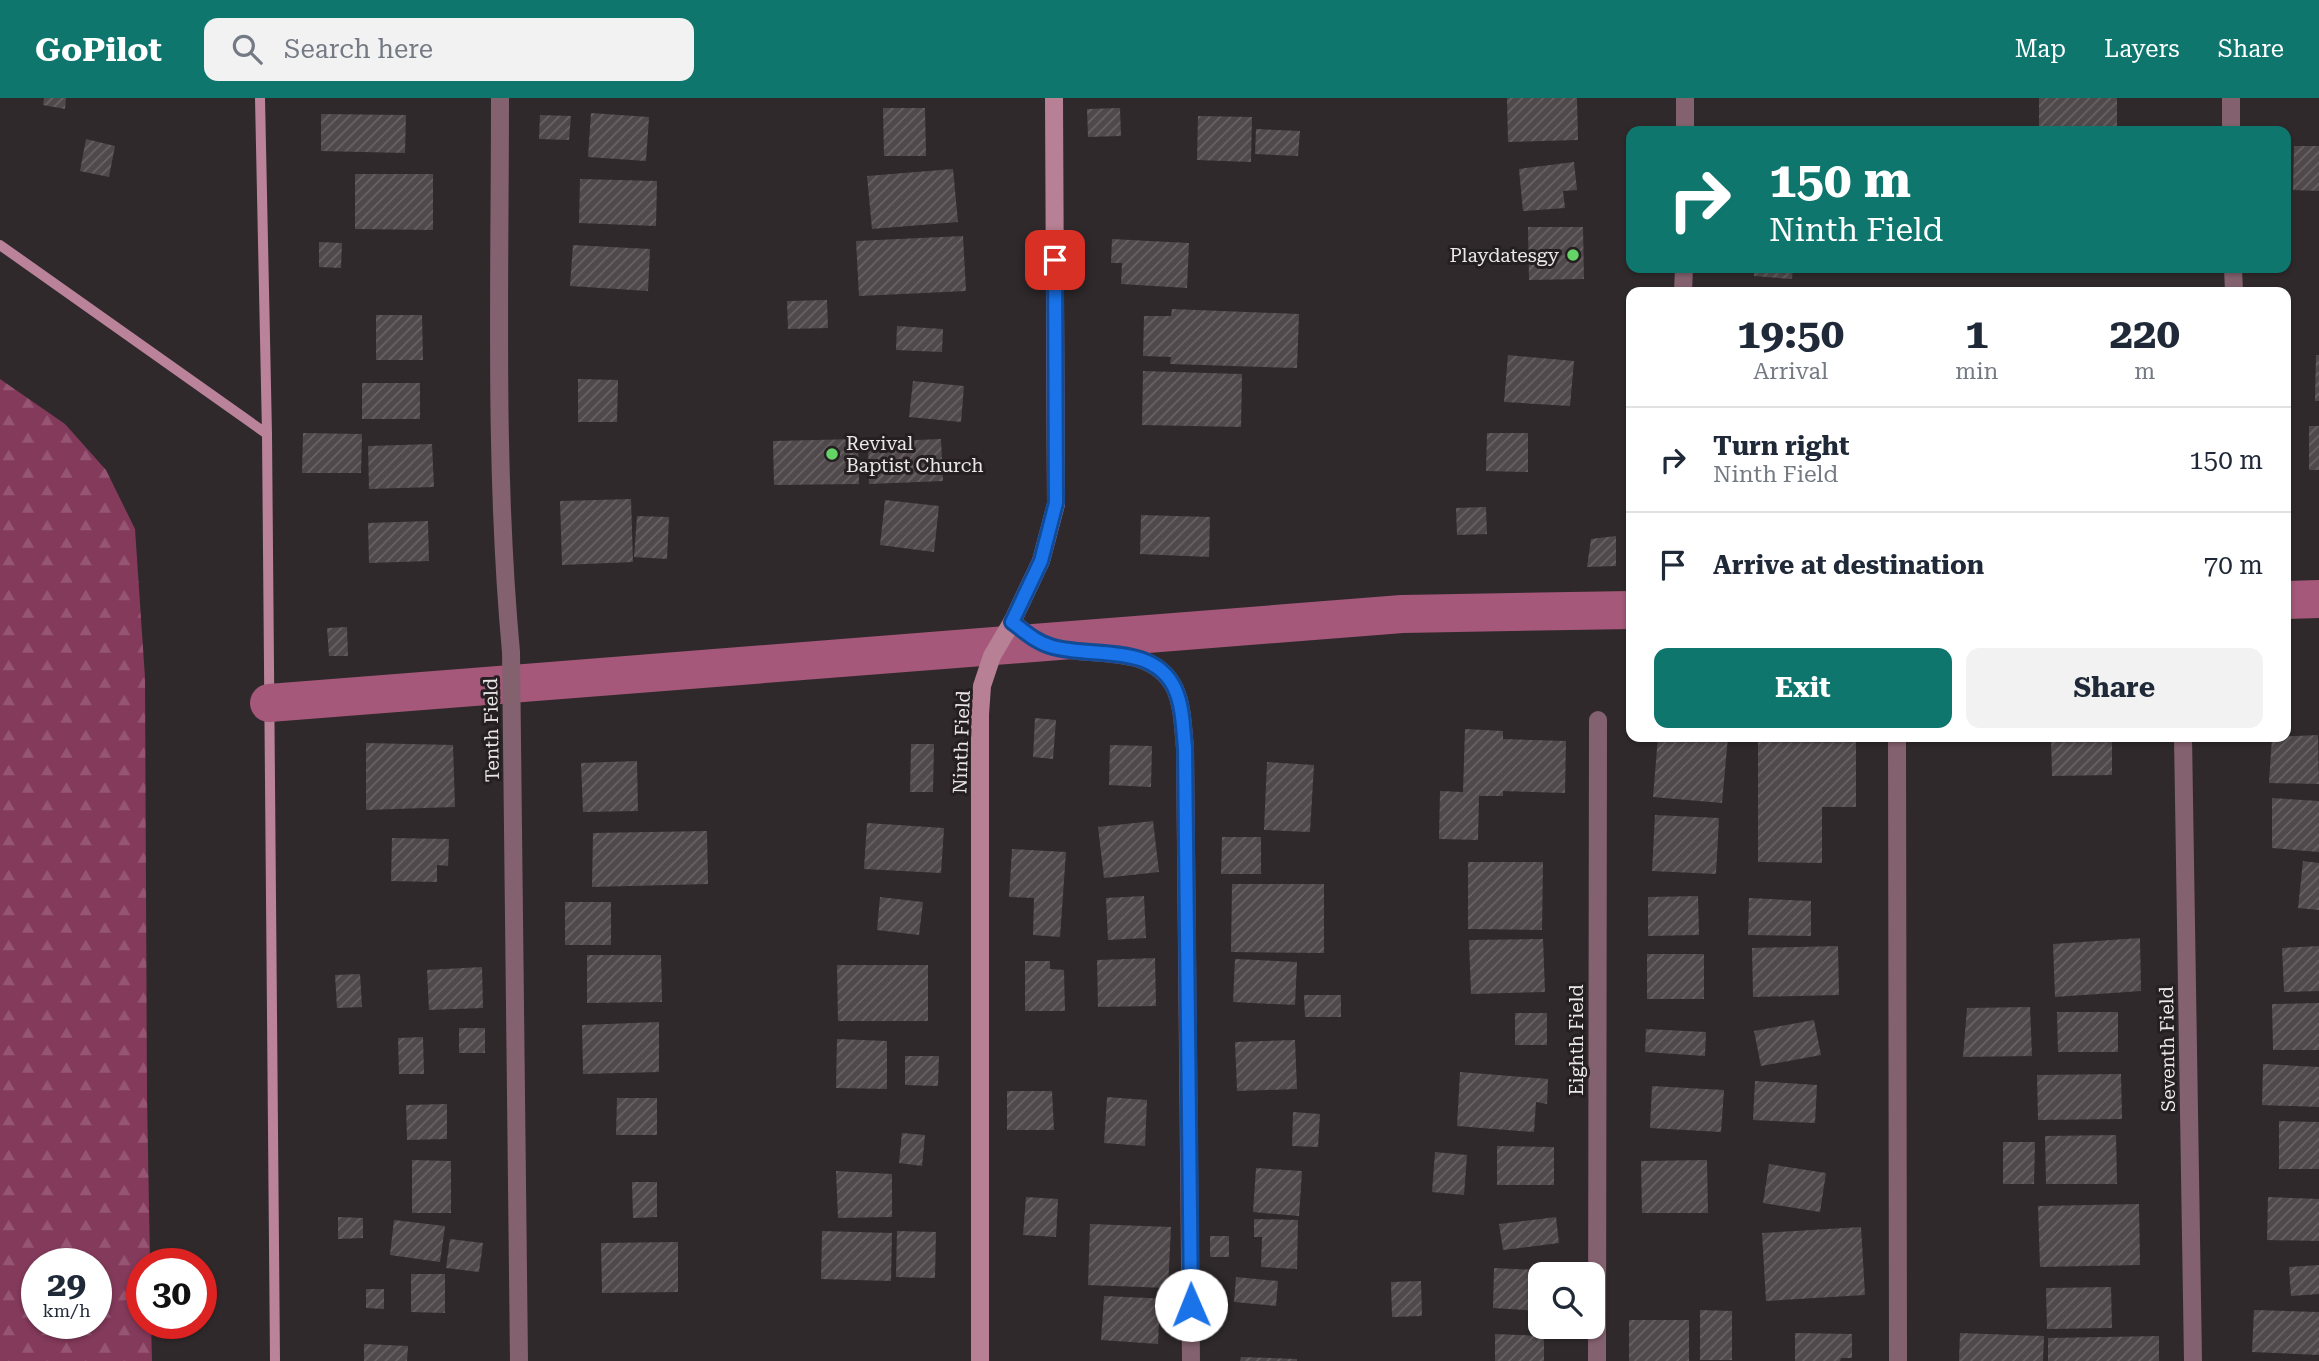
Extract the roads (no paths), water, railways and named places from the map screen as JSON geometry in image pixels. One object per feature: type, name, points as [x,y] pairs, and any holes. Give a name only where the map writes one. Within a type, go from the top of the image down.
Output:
[{"type":"street","name":"Tenth Field","points":[[500,98],[500,475],[503,566],[512,652],[519,1361]]},
{"type":"street","name":"Ninth Field","points":[[980,1361],[980,714],[982,686],[992,656],[1012,622],[1041,561],[1056,503],[1054,98]]},
{"type":"street","points":[[1685,98],[1685,126]]},
{"type":"street","points":[[2231,98],[2231,126]]},
{"type":"street","points":[[1012,622],[1033,639],[1051,647],[1127,655],[1156,665],[1168,677],[1176,691],[1181,710],[1185,748],[1191,1361]]},
{"type":"street","name":"Eighth Field","points":[[1597,1361],[1598,720]]},
{"type":"street","points":[[1897,742],[1898,1361]]},
{"type":"street","name":"Seventh Field","points":[[2183,742],[2193,1361]]},
{"type":"waterway","points":[[260,98],[267,434],[275,1361]]},
{"type":"waterway","points":[[0,245],[267,434]]},
{"type":"waterway","points":[[2291,600],[2319,599]]},
{"type":"waterway","points":[[269,703],[1402,614],[1626,610]]},
{"type":"place","name":"Playdatesgy","points":[[1573,255]]},
{"type":"place","name":"Revival Baptist Church","points":[[832,454]]}]
